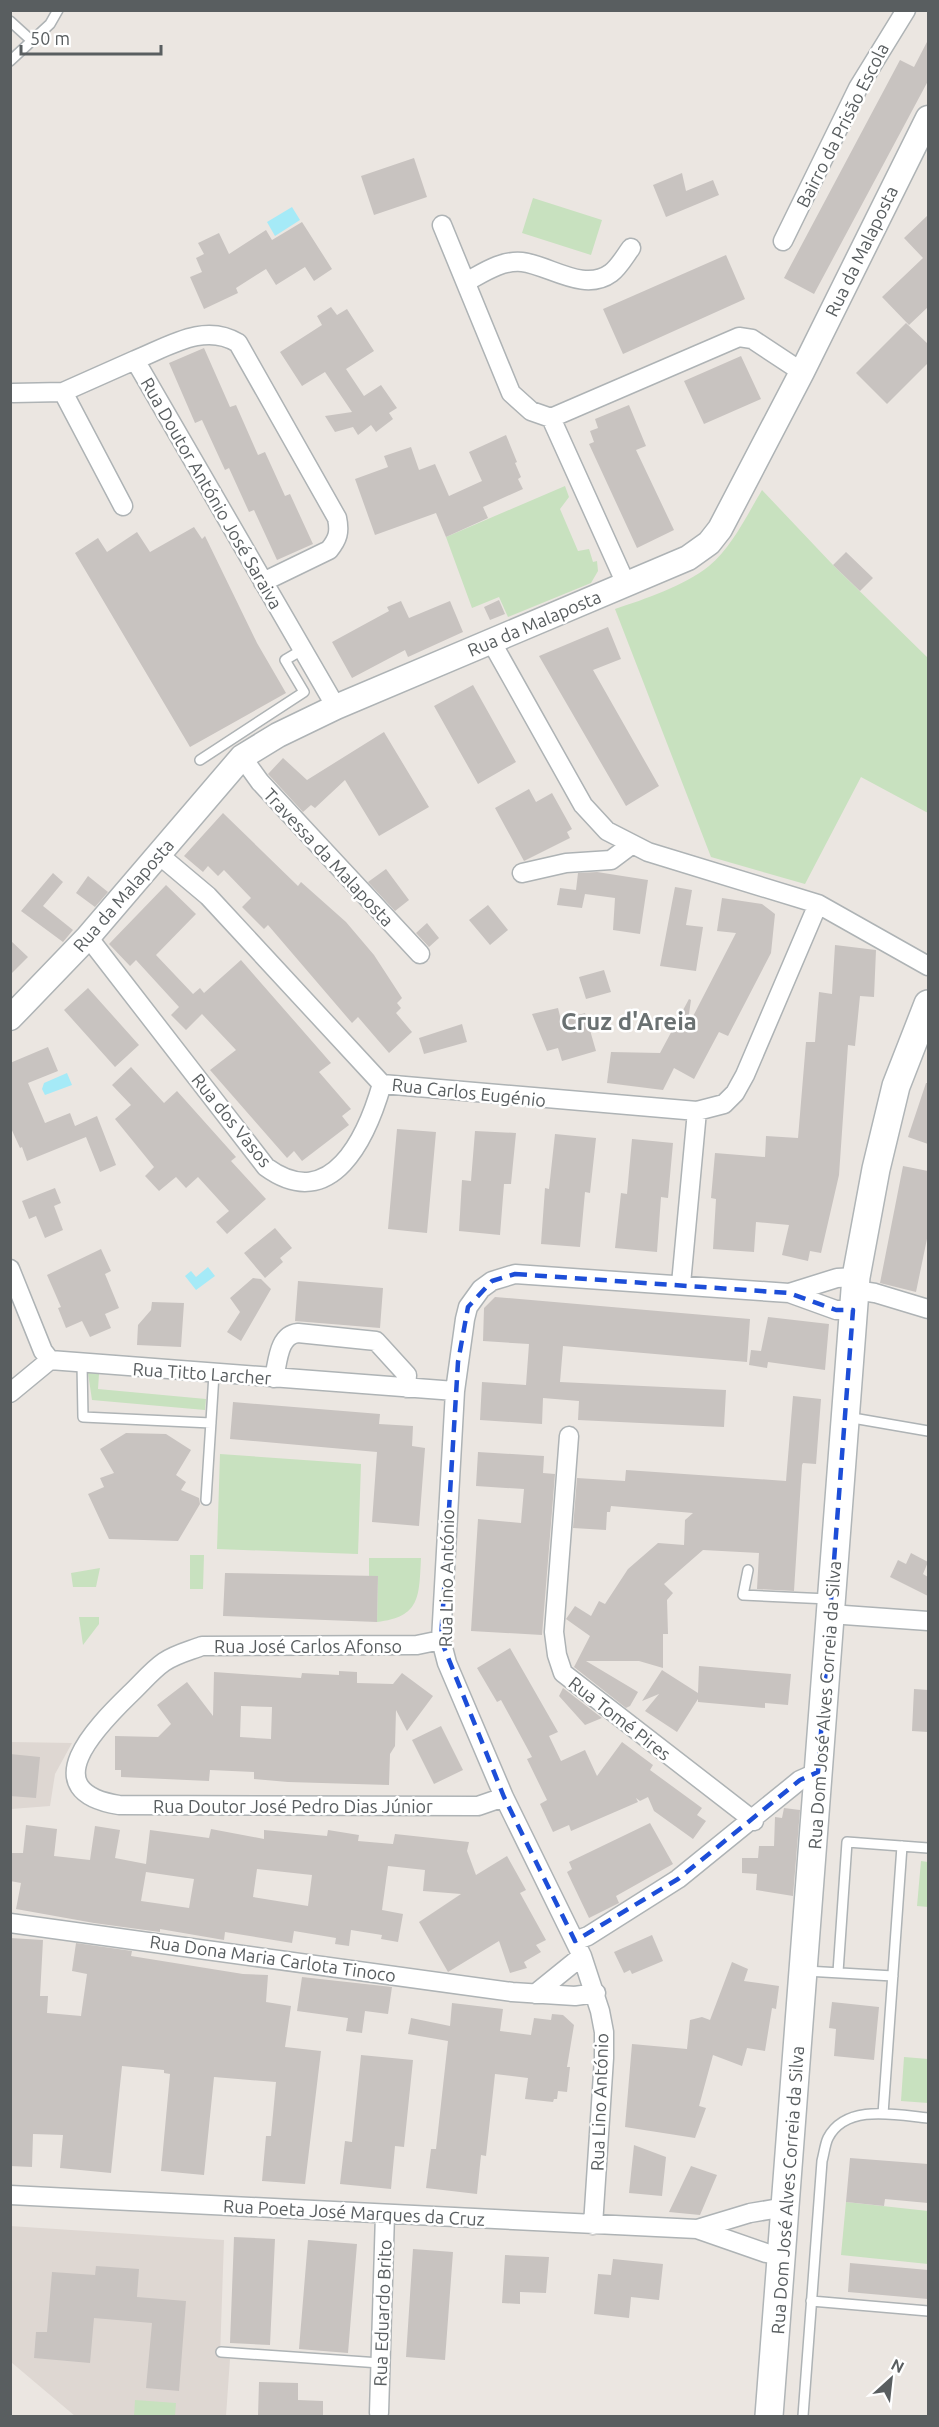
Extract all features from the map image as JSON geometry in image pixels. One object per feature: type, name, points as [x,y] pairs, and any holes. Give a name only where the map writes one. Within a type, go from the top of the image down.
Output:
[{"type":"main road","name":"Rua Dom José Alves Correia da Silva","points":[[769,2416],[854,1293],[876,1169],[896,1086],[928,1004]]},
{"type":"street","name":"Bairro da Prisão Escola","points":[[783,242],[858,88],[906,10]]},
{"type":"street","name":"Rua da Malaposta","points":[[10,1018],[88,937],[158,854],[231,757],[273,725],[336,707],[688,558],[710,543],[720,529],[802,372],[928,118]]},
{"type":"street","points":[[442,225],[511,393],[531,411],[551,418],[739,337],[752,339],[802,372]]},
{"type":"street","points":[[466,282],[510,262],[523,262],[580,279],[598,278],[610,273],[631,248]]},
{"type":"street","points":[[135,360],[201,334],[227,336],[238,342],[337,518],[339,529],[337,541],[329,550],[263,582]]},
{"type":"street","name":"Rua Doutor António José Saraiva","points":[[13,393],[63,392],[135,360],[336,707]]},
{"type":"street","points":[[63,392],[123,506]]},
{"type":"street","points":[[551,418],[626,584]]},
{"type":"street","points":[[491,641],[583,805],[607,831],[648,852],[818,904],[928,966]]},
{"type":"street","name":"Travessa da Malaposta","points":[[231,757],[260,782],[420,954]]},
{"type":"street","points":[[522,873],[566,862],[611,860],[631,845]]},
{"type":"street","name":"Rua Carlos Eugénio","points":[[158,854],[208,896],[382,1084],[697,1111]]},
{"type":"street","points":[[681,1284],[697,1111],[724,1104],[735,1094],[818,904]]},
{"type":"street","name":"Rua dos Vasos","points":[[88,937],[266,1167],[275,1173],[293,1179],[313,1180],[341,1169],[362,1137],[382,1084]]},
{"type":"street","points":[[10,1269],[43,1351],[50,1360],[10,1393]]},
{"type":"street","name":"Rua Lino António","points":[[593,2225],[604,2058],[604,2032],[596,1993],[578,1948],[504,1797],[447,1663],[441,1640],[454,1391],[468,1307],[481,1289],[492,1281],[515,1274],[789,1293],[836,1310],[854,1293],[837,1278],[789,1293]]},
{"type":"street","points":[[854,1293],[875,1293],[928,1309]]},
{"type":"street","points":[[274,1378],[284,1341],[288,1336],[298,1333],[376,1341],[407,1375],[406,1388]]},
{"type":"street","name":"Rua Titto Larcher","points":[[50,1360],[454,1391]]},
{"type":"street","name":"Rua Tomé Pires","points":[[569,1436],[554,1632],[556,1655],[563,1673],[754,1821]]},
{"type":"street","points":[[831,1607],[928,1621]]},
{"type":"street","name":"Rua José Carlos Afonso","points":[[82,1793],[75,1774],[83,1749],[115,1709],[162,1664],[177,1655],[202,1646],[417,1645],[441,1640]]},
{"type":"street","points":[[535,1994],[588,1936],[678,1880],[754,1821],[800,1780],[819,1773]]},
{"type":"street","name":"Rua Doutor José Pedro Dias Júnior","points":[[82,1793],[98,1802],[118,1805],[478,1806],[504,1797]]},
{"type":"street","name":"Rua Dona Maria Carlota Tinoco","points":[[10,1923],[535,1994],[575,1996],[596,1993]]},
{"type":"street","name":"Rua Poeta José Marques da Cruz","points":[[10,2195],[697,2229],[766,2253],[782,2256]]},
{"type":"street","name":"Rua Poeta José Marques da Cruz","points":[[697,2229],[750,2213],[786,2207]]},
{"type":"street","name":"Rua Eduardo Brito","points":[[379,2413],[385,2214]]},
{"type":"lane","points":[[10,61],[50,24],[58,10]]},
{"type":"lane","points":[[10,21],[32,41]]},
{"type":"lane","points":[[273,725],[304,692],[285,660],[303,650]]},
{"type":"lane","points":[[200,760],[231,757]]},
{"type":"lane","points":[[82,1364],[83,1417],[211,1423]]},
{"type":"lane","points":[[206,1500],[214,1374]]},
{"type":"lane","points":[[845,1417],[928,1431]]},
{"type":"lane","points":[[748,1570],[743,1595],[831,1607]]},
{"type":"lane","points":[[838,1972],[847,1842],[928,1848]]},
{"type":"lane","points":[[883,2114],[902,1846]]},
{"type":"lane","points":[[804,1971],[893,1976]]},
{"type":"lane","points":[[802,2416],[822,2161],[828,2138],[843,2121],[866,2114],[928,2118]]},
{"type":"lane","points":[[812,2301],[928,2311]]},
{"type":"lane","points":[[221,2352],[380,2364]]},
{"type":"highlighted area","points":[[515,1274],[789,1293],[836,1310],[853,1310],[818,1772],[800,1780],[678,1879],[575,1941],[504,1797],[441,1640],[458,1362],[468,1307],[492,1281]]},
{"type":"shaded area","points":[[11,1742],[72,1743],[55,1774],[50,1806],[11,1809]]},
{"type":"shaded area","points":[[10,2226],[224,2240],[220,2357],[230,2359],[226,2416],[75,2416],[11,2362]]},
{"type":"green space","points":[[533,198],[602,220],[591,255],[522,233]]},
{"type":"green space","points":[[565,486],[569,497],[560,509],[578,551],[589,549],[593,562],[597,561],[598,571],[591,583],[508,617],[499,597],[472,608],[446,537]]},
{"type":"green space","points":[[762,490],[833,565],[928,658],[928,813],[861,777],[805,884],[711,857],[615,609],[676,586],[709,566],[732,540]]},
{"type":"green space","points":[[88,1373],[99,1374],[98,1389],[206,1399],[205,1410],[92,1400]]},
{"type":"green space","points":[[220,1454],[361,1464],[358,1554],[217,1549]]},
{"type":"green space","points":[[190,1555],[204,1555],[203,1589],[190,1589]]},
{"type":"green space","points":[[369,1558],[421,1558],[418,1594],[410,1610],[391,1619],[377,1622],[378,1576],[369,1576]]},
{"type":"green space","points":[[100,1568],[96,1587],[73,1587],[71,1573]]},
{"type":"green space","points":[[79,1617],[99,1617],[99,1624],[83,1645]]},
{"type":"green space","points":[[921,1861],[928,1862],[928,1907],[917,1906]]},
{"type":"green space","points":[[904,2057],[928,2059],[928,2103],[901,2101]]},
{"type":"green space","points":[[846,2202],[928,2211],[928,2264],[841,2255]]},
{"type":"green space","points":[[135,2400],[176,2403],[175,2416],[134,2416]]},
{"type":"water","points":[[292,207],[300,220],[275,236],[267,222]]},
{"type":"water","points":[[67,1073],[72,1085],[45,1095],[42,1089],[44,1083]]},
{"type":"water","points":[[208,1267],[215,1276],[196,1290],[185,1276],[191,1271],[196,1277]]},
{"type":"building","points":[[928,40],[928,81],[814,294],[784,278],[900,60],[914,67]]},
{"type":"building","points":[[414,158],[427,197],[374,215],[361,176]]},
{"type":"building","points":[[682,173],[686,191],[713,180],[719,195],[666,217],[653,185]]},
{"type":"building","points":[[928,215],[928,307],[909,325],[882,297],[923,258],[904,238]]},
{"type":"building","points":[[302,222],[332,269],[314,281],[305,267],[276,285],[266,269],[236,288],[238,293],[204,309],[190,277],[202,272],[196,258],[204,254],[198,243],[219,233],[229,254],[266,230],[272,240]]},
{"type":"building","points":[[726,255],[745,299],[623,354],[603,309]]},
{"type":"building","points":[[331,307],[337,315],[347,309],[374,351],[346,369],[364,396],[381,385],[397,408],[389,413],[393,419],[376,432],[371,425],[358,435],[353,427],[335,432],[325,416],[352,412],[325,372],[302,386],[280,352],[322,325],[317,316]]},
{"type":"building","points":[[906,323],[928,344],[928,363],[887,404],[856,373]]},
{"type":"building","points":[[204,348],[230,407],[236,405],[258,455],[265,452],[285,496],[290,494],[313,544],[277,560],[254,510],[249,512],[229,468],[225,470],[202,420],[195,423],[169,363]]},
{"type":"building","points":[[741,356],[761,399],[704,424],[684,381]]},
{"type":"building","points":[[629,405],[646,446],[636,450],[674,530],[637,548],[589,444],[594,442],[590,431],[598,428],[595,419]]},
{"type":"building","points":[[506,435],[517,462],[515,463],[521,477],[518,479],[523,489],[483,507],[488,518],[446,537],[436,513],[375,535],[355,479],[388,467],[384,456],[411,447],[419,470],[435,464],[449,496],[482,481],[469,452]]},
{"type":"building","points":[[194,527],[202,539],[205,536],[257,643],[286,693],[190,747],[75,553],[98,538],[107,552],[137,532],[150,552]]},
{"type":"building","points":[[846,552],[873,578],[860,591],[833,565]]},
{"type":"building","points":[[499,600],[505,614],[490,620],[484,607]]},
{"type":"building","points":[[401,601],[409,618],[450,601],[463,632],[408,657],[405,650],[352,678],[332,642],[389,611],[387,607]]},
{"type":"building","points":[[608,627],[621,659],[593,670],[659,786],[626,806],[539,656]]},
{"type":"building","points":[[473,685],[516,762],[478,784],[434,706]]},
{"type":"building","points":[[384,732],[429,807],[379,836],[345,780],[315,808],[311,805],[303,812],[268,774],[283,758],[307,780]]},
{"type":"building","points":[[529,789],[536,802],[552,793],[572,829],[567,832],[570,838],[524,861],[495,808]]},
{"type":"building","points":[[223,813],[298,886],[301,882],[346,922],[374,955],[402,998],[397,1003],[401,1008],[396,1013],[412,1032],[389,1053],[358,1017],[352,1023],[268,925],[264,929],[242,907],[251,898],[224,870],[218,876],[208,866],[203,872],[184,856]]},
{"type":"building","points":[[386,869],[409,900],[395,911],[368,882]]},
{"type":"building","points":[[597,872],[648,880],[640,934],[613,930],[615,898],[585,894],[582,908],[557,905],[560,888],[576,890],[578,873]]},
{"type":"building","points":[[53,873],[63,882],[43,906],[73,930],[63,942],[21,911]]},
{"type":"building","points":[[88,876],[108,892],[95,907],[76,893]]},
{"type":"building","points":[[166,885],[196,914],[156,955],[193,994],[200,988],[204,993],[241,960],[331,1063],[319,1072],[351,1109],[342,1116],[349,1125],[302,1161],[294,1151],[287,1158],[210,1070],[236,1050],[202,1014],[186,1030],[171,1015],[179,1007],[136,960],[130,966],[109,944]]},
{"type":"building","points":[[675,887],[692,890],[686,925],[703,927],[696,971],[660,966]]},
{"type":"building","points":[[722,898],[762,904],[775,914],[771,953],[728,1036],[719,1032],[694,1079],[674,1068],[663,1090],[607,1083],[611,1052],[660,1053],[689,999],[691,1000],[687,1028],[736,933],[717,931]]},
{"type":"building","points":[[488,905],[508,930],[490,945],[469,920]]},
{"type":"building","points":[[427,923],[439,938],[429,947],[416,933]]},
{"type":"building","points":[[10,940],[28,957],[10,975]]},
{"type":"building","points":[[835,945],[876,950],[874,997],[860,996],[855,1046],[848,1045],[839,1175],[821,1253],[810,1251],[808,1261],[782,1255],[789,1225],[756,1222],[754,1252],[713,1249],[716,1199],[711,1198],[715,1153],[765,1157],[766,1136],[798,1138],[806,1042],[815,1042],[819,992],[832,994]]},
{"type":"building","points":[[604,970],[611,992],[586,999],[579,977]]},
{"type":"building","points":[[88,988],[139,1045],[115,1067],[64,1010]]},
{"type":"building","points":[[558,1008],[561,1020],[585,1013],[596,1051],[562,1061],[558,1048],[547,1051],[532,1014]]},
{"type":"building","points":[[462,1024],[467,1042],[424,1054],[419,1038]]},
{"type":"building","points":[[48,1047],[58,1071],[28,1083],[45,1123],[70,1113],[75,1126],[97,1116],[116,1165],[100,1172],[86,1137],[27,1161],[10,1126],[10,1063]]},
{"type":"building","points":[[131,1067],[164,1103],[177,1091],[236,1157],[231,1161],[266,1199],[227,1234],[216,1222],[229,1211],[198,1177],[186,1188],[176,1177],[159,1191],[145,1176],[154,1167],[115,1119],[131,1105],[112,1085]]},
{"type":"building","points":[[926,1083],[928,1083],[928,1144],[908,1137]]},
{"type":"building","points":[[397,1129],[436,1132],[427,1233],[388,1229]]},
{"type":"building","points":[[475,1131],[516,1133],[511,1184],[504,1184],[500,1235],[459,1231],[462,1180],[471,1181]]},
{"type":"building","points":[[555,1134],[596,1138],[590,1193],[585,1192],[580,1247],[541,1244],[545,1188],[549,1189]]},
{"type":"building","points":[[632,1139],[673,1143],[668,1198],[661,1197],[657,1252],[615,1248],[621,1193],[627,1194]]},
{"type":"building","points":[[903,1166],[928,1171],[928,1234],[916,1292],[880,1283]]},
{"type":"building","points":[[55,1188],[61,1203],[54,1206],[63,1230],[45,1238],[36,1216],[29,1219],[22,1201]]},
{"type":"building","points":[[275,1228],[292,1248],[280,1258],[283,1262],[265,1278],[244,1253]]},
{"type":"building","points":[[101,1249],[111,1271],[105,1274],[119,1308],[105,1314],[111,1328],[90,1337],[82,1321],[66,1328],[58,1308],[61,1307],[47,1275]]},
{"type":"building","points":[[253,1278],[261,1279],[271,1289],[241,1341],[227,1332],[240,1312],[230,1298]]},
{"type":"building","points":[[298,1281],[383,1288],[380,1328],[295,1321]]},
{"type":"building","points":[[495,1297],[750,1319],[747,1362],[563,1346],[560,1382],[726,1390],[724,1427],[578,1420],[579,1401],[543,1398],[542,1424],[480,1420],[482,1382],[526,1385],[529,1344],[483,1341],[484,1308]]},
{"type":"building","points":[[152,1302],[184,1303],[181,1347],[137,1345],[138,1325],[151,1310]]},
{"type":"building","points":[[768,1317],[829,1324],[825,1370],[768,1362],[767,1368],[749,1365],[751,1350],[761,1351]]},
{"type":"building","points":[[793,1396],[821,1399],[816,1464],[803,1463],[802,1465],[794,1591],[757,1589],[759,1553],[703,1550],[664,1584],[673,1593],[667,1600],[668,1634],[663,1634],[663,1668],[639,1661],[586,1661],[638,1692],[630,1706],[626,1708],[574,1667],[590,1636],[566,1619],[575,1606],[591,1616],[599,1601],[605,1604],[628,1569],[658,1543],[684,1545],[685,1520],[693,1513],[611,1506],[610,1512],[607,1512],[606,1530],[573,1528],[577,1478],[625,1481],[626,1470],[786,1481]]},
{"type":"building","points":[[233,1402],[380,1414],[379,1424],[413,1426],[412,1446],[425,1448],[419,1526],[372,1522],[377,1452],[230,1439]]},
{"type":"building","points":[[126,1433],[166,1434],[191,1450],[176,1475],[186,1482],[181,1490],[199,1498],[200,1504],[178,1541],[109,1539],[88,1494],[104,1487],[100,1478],[114,1473],[100,1449]]},
{"type":"building","points":[[478,1452],[544,1456],[543,1473],[555,1474],[542,1635],[471,1631],[478,1519],[521,1523],[524,1489],[476,1486]]},
{"type":"building","points":[[911,1553],[928,1562],[923,1574],[928,1577],[928,1596],[890,1577],[898,1560],[906,1564]]},
{"type":"building","points":[[225,1573],[378,1576],[377,1622],[223,1616]]},
{"type":"building","points":[[510,1648],[558,1732],[549,1736],[561,1761],[585,1750],[597,1776],[622,1742],[653,1765],[650,1770],[702,1808],[697,1815],[706,1821],[693,1839],[654,1811],[648,1797],[640,1801],[636,1798],[638,1802],[571,1831],[569,1825],[553,1832],[540,1804],[547,1800],[527,1759],[532,1757],[501,1700],[497,1702],[477,1668]]},
{"type":"building","points":[[699,1666],[791,1674],[788,1705],[765,1703],[765,1708],[698,1702],[698,1699],[677,1732],[645,1711],[659,1694],[642,1701],[662,1670],[698,1693]]},
{"type":"building","points":[[339,1671],[357,1672],[357,1683],[393,1684],[402,1673],[433,1696],[407,1731],[396,1710],[395,1746],[390,1754],[389,1785],[288,1782],[254,1779],[254,1772],[210,1770],[209,1781],[121,1777],[121,1770],[115,1770],[115,1736],[158,1737],[171,1724],[157,1705],[187,1682],[213,1716],[214,1672],[301,1678],[302,1673],[339,1675]],"holes":[[[241,1706],[272,1707],[271,1739],[240,1737]]]},
{"type":"building","points":[[563,1688],[602,1718],[585,1725],[559,1696]]},
{"type":"building","points":[[914,1689],[928,1690],[928,1732],[912,1731]]},
{"type":"building","points":[[441,1726],[463,1770],[434,1784],[412,1740]]},
{"type":"building","points":[[10,1754],[40,1757],[36,1798],[10,1796]]},
{"type":"building","points":[[784,1808],[800,1810],[793,1896],[756,1890],[757,1874],[742,1873],[742,1858],[758,1858],[759,1846],[774,1846],[775,1817],[782,1818]]},
{"type":"building","points":[[650,1823],[673,1864],[616,1896],[619,1903],[589,1918],[567,1872],[572,1869],[569,1862]]},
{"type":"building","points":[[26,1825],[57,1829],[54,1856],[90,1860],[95,1826],[120,1830],[115,1858],[146,1864],[150,1830],[209,1838],[211,1829],[264,1839],[264,1830],[327,1836],[328,1830],[359,1835],[358,1841],[393,1844],[395,1834],[469,1842],[467,1851],[476,1875],[507,1856],[526,1890],[520,1893],[546,1940],[536,1945],[541,1952],[524,1962],[527,1968],[510,1973],[499,1941],[448,1972],[419,1922],[461,1894],[423,1891],[425,1870],[388,1866],[382,1910],[403,1914],[398,1942],[381,1939],[382,1935],[351,1930],[349,1946],[335,1944],[336,1938],[294,1931],[292,1943],[225,1932],[224,1940],[160,1929],[160,1932],[94,1923],[16,1909],[21,1883],[10,1881],[10,1853],[23,1853]],"holes":[[[257,1869],[312,1875],[308,1906],[253,1897]],[[146,1872],[194,1879],[189,1908],[141,1901]]]},
{"type":"building","points":[[652,1935],[663,1961],[632,1974],[630,1970],[624,1973],[614,1952]]},
{"type":"building","points":[[10,1938],[43,1940],[40,1996],[48,1996],[47,2013],[81,2016],[87,1974],[72,1971],[76,1943],[132,1951],[131,1956],[243,1974],[268,1975],[266,2002],[291,2006],[285,2047],[321,2051],[305,2184],[262,2181],[266,2136],[271,2136],[276,2082],[214,2077],[204,2175],[161,2171],[170,2074],[164,2073],[164,2070],[122,2066],[111,2173],[60,2168],[63,2135],[33,2134],[32,2167],[10,2166]]},
{"type":"building","points":[[732,1962],[748,1969],[744,1981],[779,1986],[776,2009],[772,2008],[765,2051],[747,2048],[742,2066],[713,2055],[699,2106],[706,2108],[695,2138],[625,2127],[632,2044],[687,2049],[690,2020],[702,2017],[710,2020]]},
{"type":"building","points":[[302,1977],[392,1987],[388,2014],[365,2011],[362,2033],[346,2031],[348,2018],[297,2011]]},
{"type":"building","points":[[832,2002],[879,2007],[874,2060],[834,2056],[836,2029],[829,2028]]},
{"type":"building","points":[[452,2003],[503,2009],[500,2031],[531,2035],[534,2018],[551,2020],[552,2014],[563,2015],[574,2025],[567,2067],[570,2067],[567,2092],[558,2091],[557,2099],[553,2102],[525,2099],[528,2078],[495,2074],[486,2156],[481,2155],[477,2194],[426,2188],[431,2149],[436,2149],[448,2041],[408,2034],[411,2018],[450,2026]]},
{"type":"building","points":[[361,2055],[413,2060],[404,2147],[395,2146],[391,2189],[340,2184],[345,2141],[352,2142]]},
{"type":"building","points":[[634,2145],[666,2157],[662,2196],[629,2193]]},
{"type":"building","points":[[850,2158],[928,2164],[928,2203],[885,2199],[884,2206],[846,2202]]},
{"type":"building","points":[[691,2166],[717,2175],[700,2215],[669,2212]]},
{"type":"building","points":[[234,2237],[275,2239],[270,2345],[230,2343]]},
{"type":"building","points":[[308,2240],[357,2244],[348,2353],[299,2349]]},
{"type":"building","points":[[413,2249],[453,2252],[445,2360],[406,2357]]},
{"type":"building","points":[[505,2255],[549,2257],[546,2293],[520,2292],[520,2304],[502,2303]]},
{"type":"building","points":[[613,2259],[663,2264],[659,2300],[631,2297],[629,2318],[594,2314],[598,2274],[611,2275]]},
{"type":"building","points":[[850,2263],[928,2270],[928,2299],[848,2292]]},
{"type":"building","points":[[96,2266],[139,2269],[137,2297],[186,2301],[179,2391],[146,2388],[152,2323],[94,2318],[90,2363],[34,2358],[36,2332],[47,2332],[52,2272],[95,2275]]},
{"type":"building","points":[[259,2382],[298,2383],[298,2400],[323,2401],[323,2416],[258,2416]]},
{"type":"district","name":"Cruz d'Areia","points":[[629,1021]]}]
